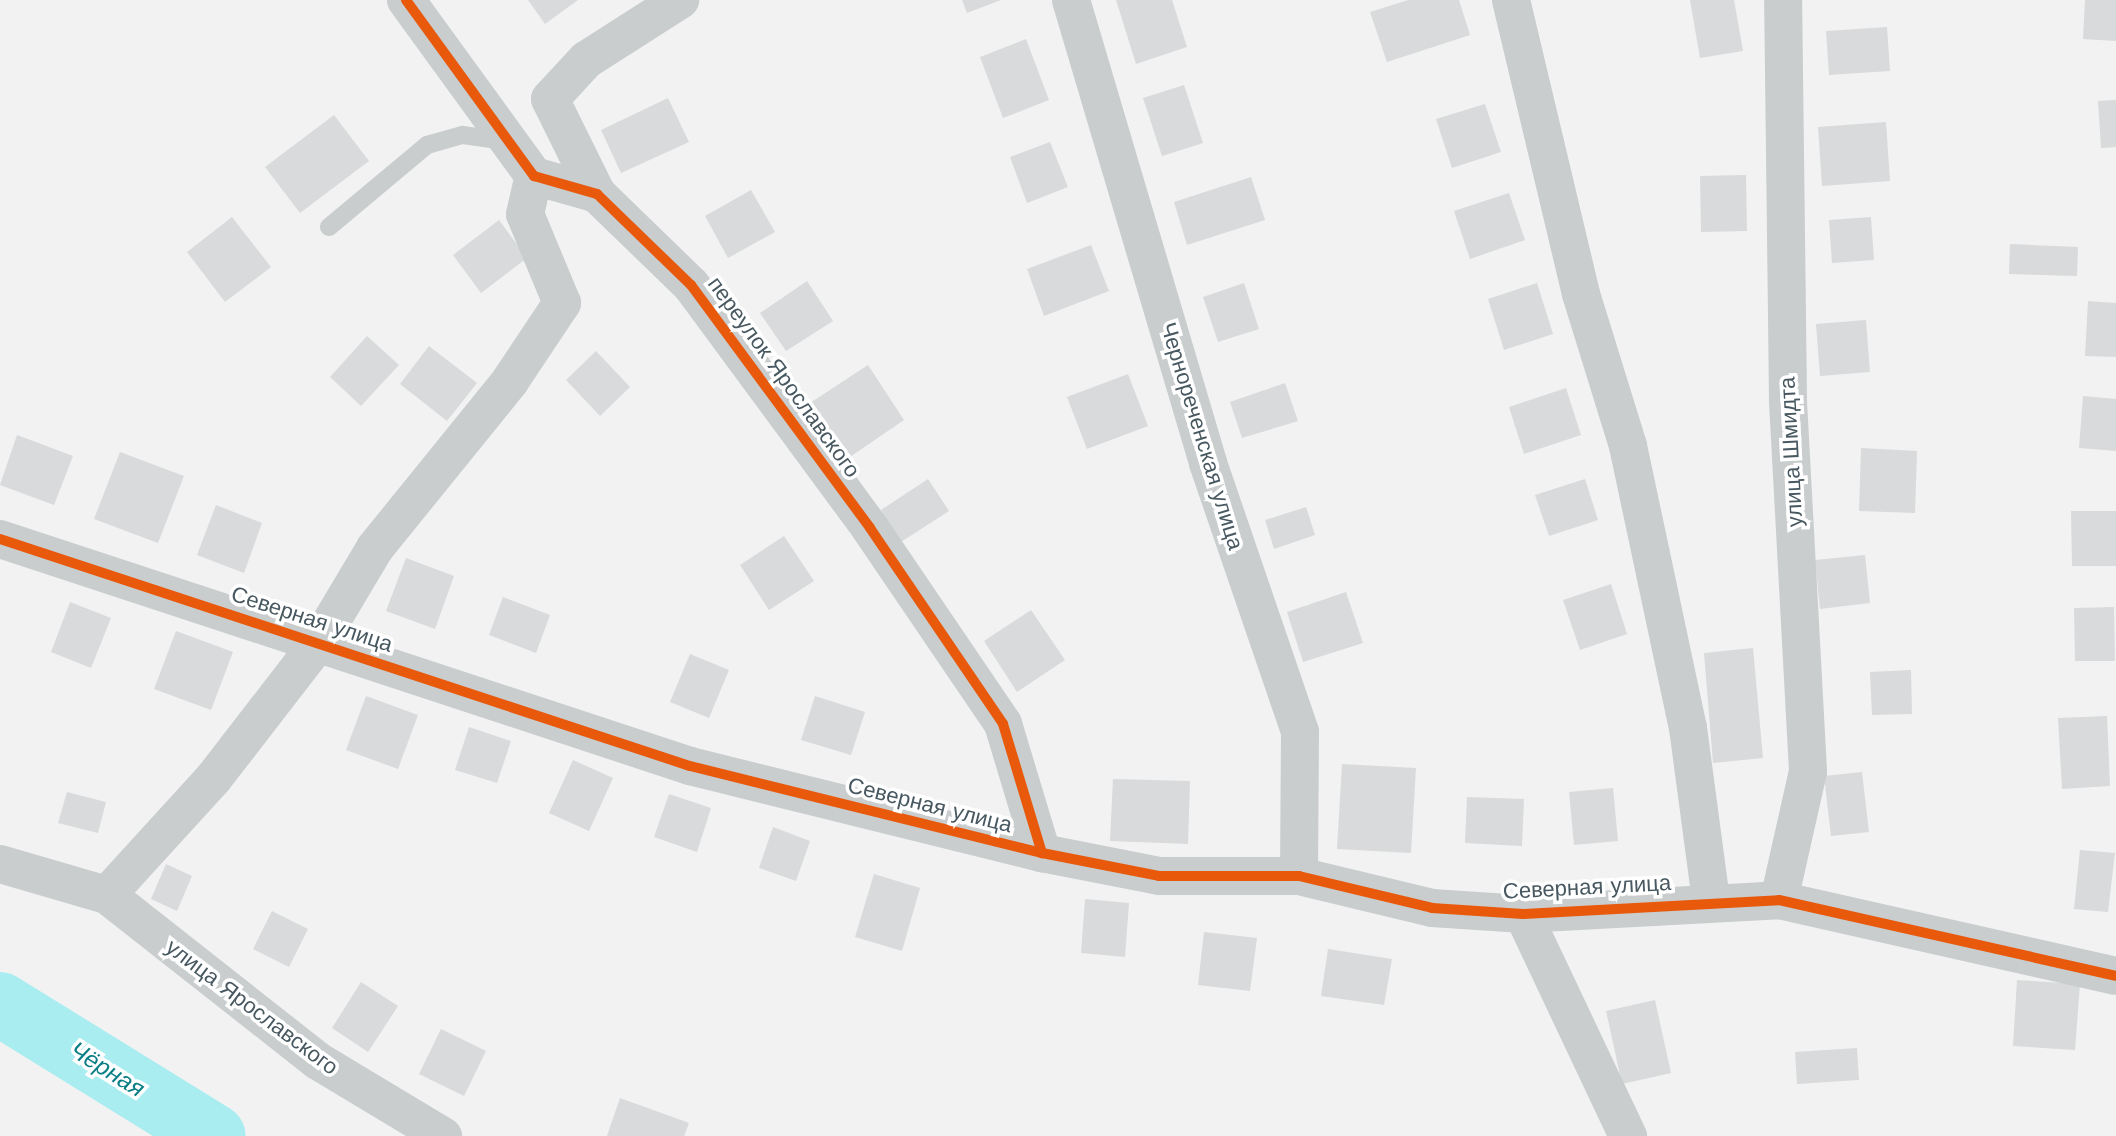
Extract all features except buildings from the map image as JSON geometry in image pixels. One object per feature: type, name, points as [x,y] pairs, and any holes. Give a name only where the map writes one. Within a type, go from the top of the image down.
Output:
[{"type":"street","points":[[107,895],[213,779],[319,642],[375,548],[510,381],[562,303],[525,214],[534,176],[406,0]]},
{"type":"street","points":[[597,194],[550,99],[586,60],[680,0]]},
{"type":"street","name":"Чернореченская улица","points":[[1071,0],[1208,463],[1300,732],[1299,876]]},
{"type":"street","points":[[1511,0],[1581,294],[1628,446],[1688,728],[1711,900]]},
{"type":"street","name":"улица Шмидта","points":[[1779,900],[1808,771],[1788,399],[1783,0]]},
{"type":"street","name":"переулок Ярославского","points":[[534,176],[597,194],[691,285],[870,528],[1003,724],[1042,853]]},
{"type":"street","name":"Северная улица","points":[[0,539],[690,766],[1042,853],[1159,876],[1299,876],[1432,908],[1523,914],[1711,900],[1779,900],[2116,976]]},
{"type":"street","name":"улица Ярославского","points":[[0,864],[107,895],[318,1061],[443,1136]]},
{"type":"street","points":[[1523,914],[1628,1136]]},
{"type":"lane","points":[[329,227],[427,145],[463,135],[507,141]]},
{"type":"waterway","name":"Чёрная","points":[[0,1004],[214,1136]]},
{"type":"cycle path","points":[[406,0],[534,176],[597,194],[691,285],[870,528],[1003,724],[1042,853]]},
{"type":"cycle path","points":[[0,539],[690,766],[1042,853],[1159,876],[1299,876],[1432,908],[1523,914],[1779,900],[2116,976]]}]
